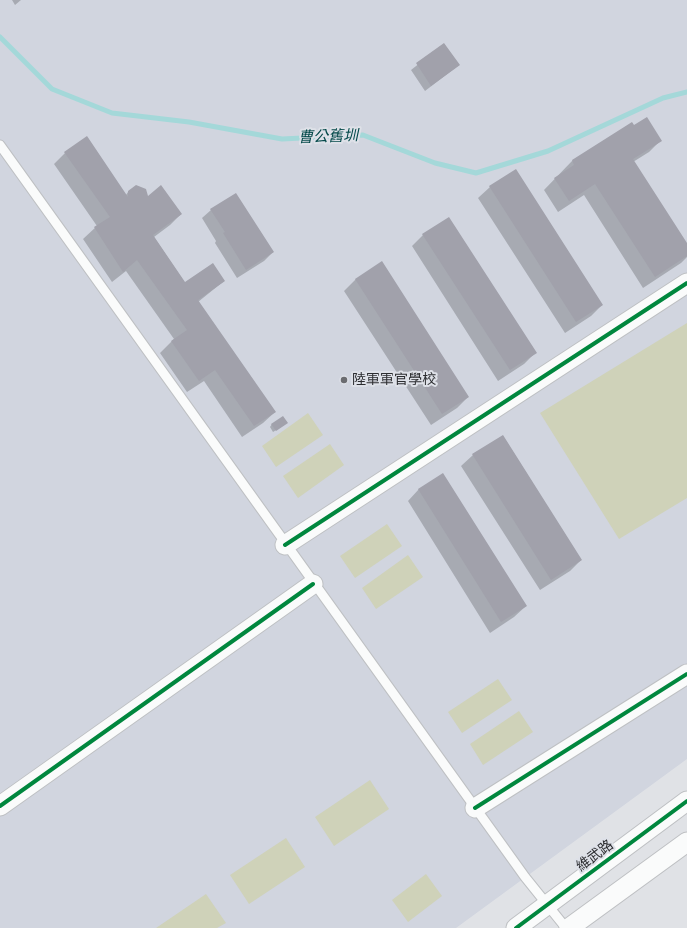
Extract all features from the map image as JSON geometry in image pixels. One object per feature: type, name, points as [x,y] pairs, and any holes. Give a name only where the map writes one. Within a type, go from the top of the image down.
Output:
[{"type":"street","points":[[285,545],[687,283]]},
{"type":"street","points":[[0,806],[313,584]]},
{"type":"street","points":[[475,808],[687,674]]},
{"type":"street","name":"維武路","points":[[516,928],[687,801]]},
{"type":"street","points":[[569,928],[591,922],[687,842]]},
{"type":"lane","points":[[0,145],[313,584],[525,877],[566,928]]},
{"type":"shaded area","name":"陸軍軍官學校","points":[[0,0],[687,0],[687,759],[456,928],[0,928]]},
{"type":"green space","points":[[687,323],[687,498],[619,539],[540,413]]},
{"type":"green space","points":[[308,413],[323,435],[276,467],[262,446]]},
{"type":"green space","points":[[330,444],[344,465],[298,498],[283,476]]},
{"type":"green space","points":[[387,524],[402,546],[355,578],[340,556]]},
{"type":"green space","points":[[408,555],[423,577],[376,609],[362,588]]},
{"type":"green space","points":[[498,679],[512,700],[462,733],[448,712]]},
{"type":"green space","points":[[519,711],[533,732],[483,765],[470,744]]},
{"type":"green space","points":[[370,780],[389,809],[334,846],[315,817]]},
{"type":"green space","points":[[286,838],[305,867],[249,904],[230,875]]},
{"type":"green space","points":[[426,874],[442,896],[408,922],[392,900]]},
{"type":"green space","points":[[206,894],[226,923],[217,928],[156,928]]},
{"type":"building","points":[[444,43],[460,65],[431,86],[416,63]]},
{"type":"building","points":[[647,117],[662,141],[633,159],[687,243],[687,256],[655,277],[595,184],[569,201],[554,178],[574,165],[572,160],[632,122],[634,125]]},
{"type":"building","points":[[87,136],[128,197],[128,191],[136,185],[146,189],[148,196],[161,185],[182,214],[153,235],[185,282],[213,263],[225,281],[198,300],[276,412],[254,426],[215,370],[199,381],[171,341],[187,330],[137,260],[123,272],[94,227],[110,217],[64,152]]},
{"type":"building","points":[[516,169],[603,305],[576,322],[489,186]]},
{"type":"building","points":[[236,193],[274,252],[246,270],[223,233],[225,232],[210,209]]},
{"type":"building","points":[[449,217],[537,353],[510,370],[422,234]]},
{"type":"building","points":[[382,261],[469,397],[442,414],[355,279]]},
{"type":"building","points":[[283,416],[288,423],[276,431],[271,424]]},
{"type":"building","points":[[503,435],[582,560],[551,580],[472,454]]},
{"type":"building","points":[[443,473],[527,606],[501,622],[418,489]]},
{"type":"waterway","name":"曹公舊圳","points":[[0,37],[52,89],[112,113],[189,122],[282,139],[363,135],[435,163],[476,173],[548,151],[663,98],[687,92]]},
{"type":"cycle path","points":[[285,545],[687,283]]},
{"type":"cycle path","points":[[0,806],[313,584]]},
{"type":"cycle path","points":[[475,808],[687,674]]},
{"type":"cycle path","points":[[516,928],[687,801]]},
{"type":"place","name":"陸軍軍官學校","points":[[344,380]]}]
